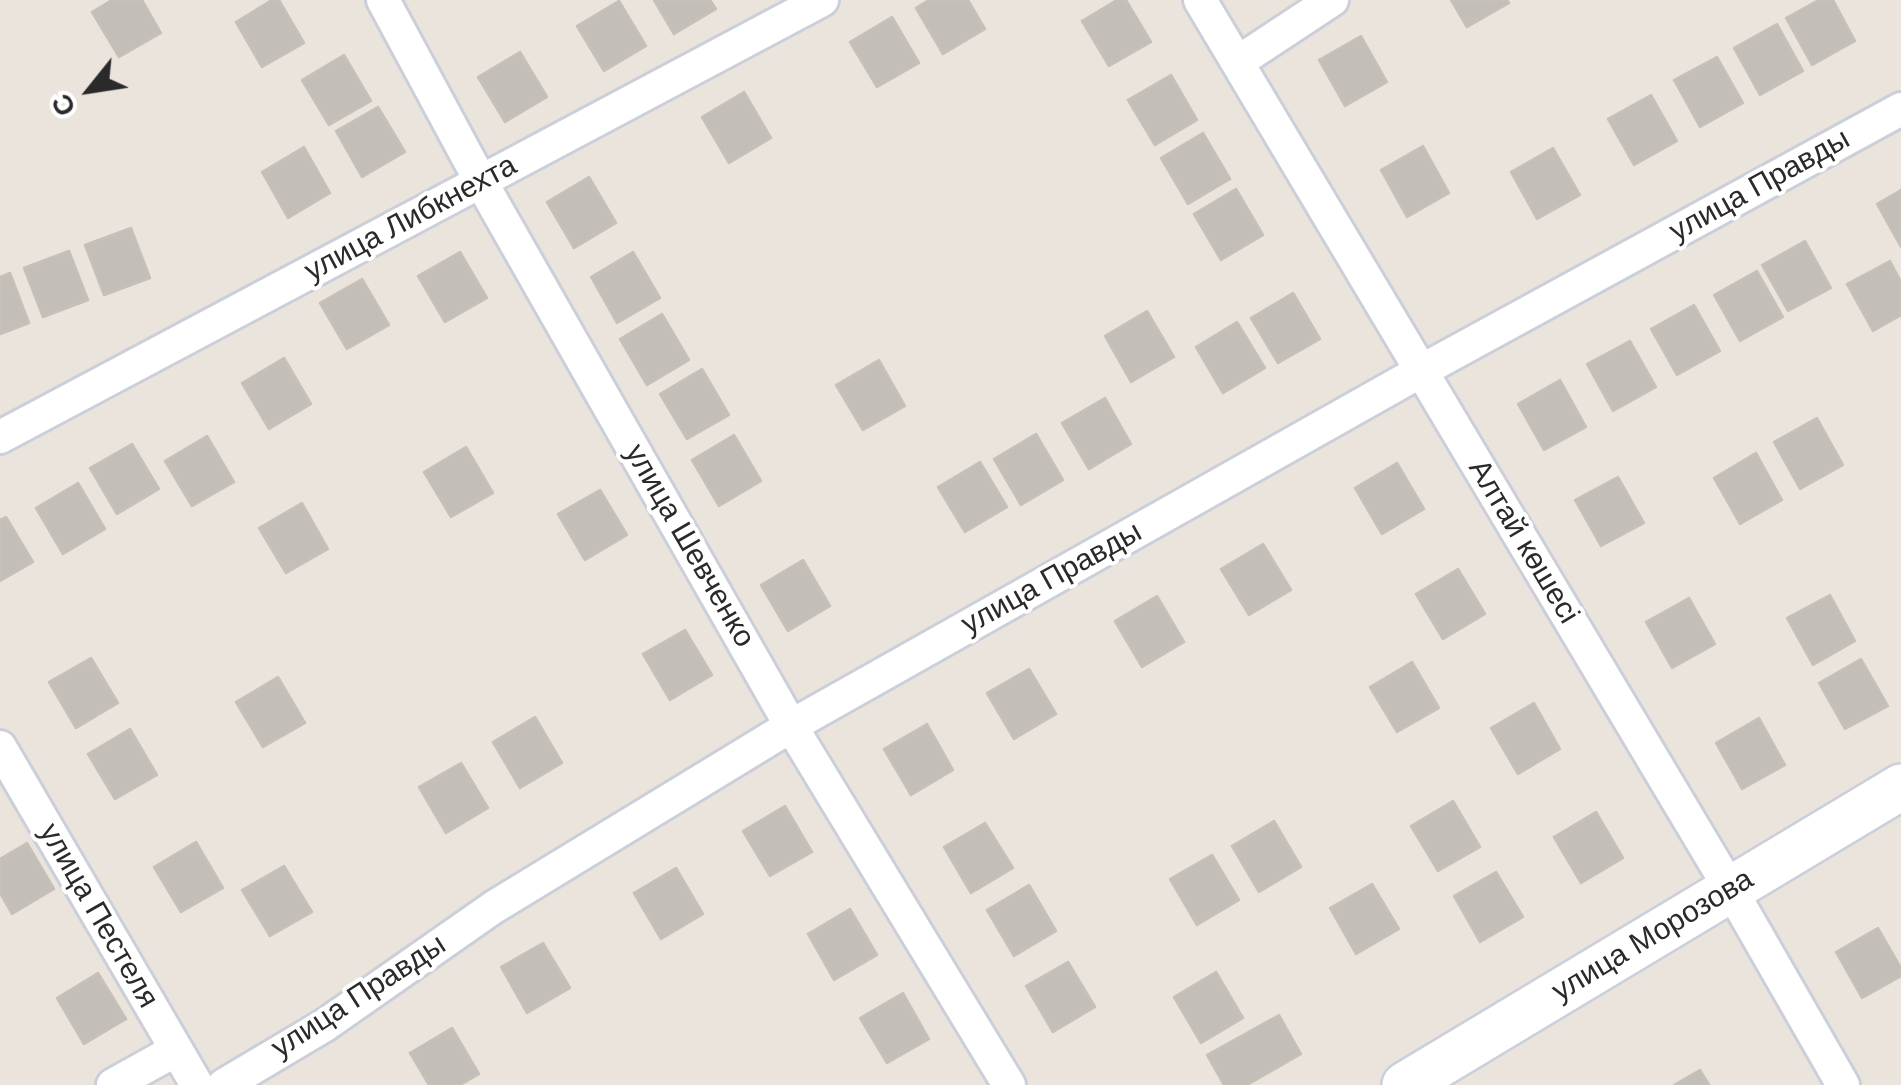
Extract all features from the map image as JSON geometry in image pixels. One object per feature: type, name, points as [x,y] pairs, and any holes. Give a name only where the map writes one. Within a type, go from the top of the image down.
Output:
[{"type":"main road","name":"улица Морозова","points":[[1405,1085],[1901,788]]},
{"type":"street","name":"улица Шевченко","points":[[383,0],[481,182],[792,726],[1009,1085]]},
{"type":"street","name":"улица Либкнехта","points":[[0,437],[822,0]]},
{"type":"street","name":"Алтай көшесі","points":[[1200,0],[1731,890],[1843,1085]]},
{"type":"street","points":[[1238,62],[1332,0]]},
{"type":"street","name":"улица Правды","points":[[224,1085],[325,1024],[494,908],[792,726],[1421,370],[1901,109]]},
{"type":"street","name":"улица Пестеля","points":[[0,747],[197,1085]]},
{"type":"street","points":[[113,1085],[176,1050]]},
{"type":"building","points":[[112,0],[142,0],[161,33],[119,57],[92,12]]},
{"type":"building","points":[[272,0],[279,0],[304,43],[262,67],[236,22]]},
{"type":"building","points":[[654,0],[710,0],[716,9],[674,34]]},
{"type":"building","points":[[929,0],[968,0],[985,29],[943,54],[916,8]]},
{"type":"building","points":[[1117,0],[1126,0],[1151,42],[1109,66],[1082,21]]},
{"type":"building","points":[[1451,0],[1507,0],[1509,3],[1467,27]]},
{"type":"building","points":[[1819,0],[1833,0],[1855,41],[1812,65],[1786,18]]},
{"type":"building","points":[[619,1],[646,46],[604,71],[577,26]]},
{"type":"building","points":[[892,17],[919,63],[877,87],[850,42]]},
{"type":"building","points":[[1777,24],[1803,71],[1760,95],[1734,48]]},
{"type":"building","points":[[1361,36],[1387,82],[1345,106],[1319,60]]},
{"type":"building","points":[[520,52],[547,97],[505,122],[478,77]]},
{"type":"building","points":[[344,55],[371,101],[329,125],[302,80]]},
{"type":"building","points":[[1717,57],[1743,103],[1700,127],[1674,80]]},
{"type":"building","points":[[1171,75],[1197,120],[1155,145],[1128,100]]},
{"type":"building","points":[[744,92],[771,138],[729,163],[702,117]]},
{"type":"building","points":[[1651,95],[1677,141],[1634,165],[1608,119]]},
{"type":"building","points":[[378,107],[405,152],[362,177],[336,131]]},
{"type":"building","points":[[1203,133],[1230,179],[1188,204],[1161,158]]},
{"type":"building","points":[[1423,146],[1449,193],[1407,217],[1381,170]]},
{"type":"building","points":[[304,147],[330,193],[288,218],[262,172]]},
{"type":"building","points":[[1553,148],[1580,195],[1537,219],[1511,172]]},
{"type":"building","points":[[589,177],[616,223],[574,248],[547,202]]},
{"type":"building","points":[[1236,189],[1263,235],[1221,260],[1194,214]]},
{"type":"building","points":[[1901,190],[1901,247],[1877,204]]},
{"type":"building","points":[[131,228],[150,278],[104,295],[85,245]]},
{"type":"building","points":[[1805,241],[1831,288],[1788,311],[1762,265]]},
{"type":"building","points":[[69,251],[88,300],[43,317],[24,268]]},
{"type":"building","points":[[460,252],[487,298],[445,322],[418,276]]},
{"type":"building","points":[[633,252],[660,298],[617,323],[591,277]]},
{"type":"building","points":[[1890,261],[1901,282],[1901,315],[1873,331],[1847,284]]},
{"type":"building","points":[[1757,271],[1783,317],[1740,341],[1714,295]]},
{"type":"building","points":[[10,273],[29,323],[0,334],[0,277]]},
{"type":"building","points":[[362,279],[389,325],[347,349],[320,303]]},
{"type":"building","points":[[1293,293],[1320,339],[1278,363],[1251,318]]},
{"type":"building","points":[[1694,305],[1720,351],[1677,375],[1651,329]]},
{"type":"building","points":[[1147,311],[1174,357],[1131,382],[1105,336]]},
{"type":"building","points":[[662,314],[689,360],[647,385],[620,339]]},
{"type":"building","points":[[1237,322],[1265,368],[1223,393],[1196,347]]},
{"type":"building","points":[[1630,341],[1656,387],[1613,411],[1587,364]]},
{"type":"building","points":[[284,358],[311,404],[269,429],[242,383]]},
{"type":"building","points":[[879,360],[905,406],[863,430],[836,385]]},
{"type":"building","points":[[702,369],[729,415],[687,439],[660,394]]},
{"type":"building","points":[[1560,380],[1586,427],[1544,450],[1518,404]]},
{"type":"building","points":[[1105,398],[1131,444],[1089,469],[1062,423]]},
{"type":"building","points":[[1817,418],[1843,465],[1800,489],[1774,442]]},
{"type":"building","points":[[1036,434],[1063,480],[1021,505],[994,459]]},
{"type":"building","points":[[734,435],[761,481],[719,506],[692,460]]},
{"type":"building","points":[[207,436],[234,482],[192,506],[165,461]]},
{"type":"building","points":[[132,444],[159,489],[117,514],[90,468]]},
{"type":"building","points":[[466,447],[493,493],[451,517],[424,472]]},
{"type":"building","points":[[1756,453],[1782,500],[1740,524],[1714,478]]},
{"type":"building","points":[[980,462],[1007,507],[965,532],[938,487]]},
{"type":"building","points":[[1397,463],[1424,509],[1382,534],[1355,488]]},
{"type":"building","points":[[1618,477],[1644,523],[1601,546],[1575,500]]},
{"type":"building","points":[[78,483],[105,529],[63,554],[36,508]]},
{"type":"building","points":[[600,490],[627,535],[585,560],[558,514]]},
{"type":"building","points":[[302,503],[328,549],[286,573],[259,528]]},
{"type":"building","points":[[6,517],[33,562],[0,581],[0,520]]},
{"type":"building","points":[[1263,544],[1291,590],[1249,615],[1221,569]]},
{"type":"building","points":[[803,560],[830,606],[788,631],[761,585]]},
{"type":"building","points":[[1458,569],[1485,614],[1443,639],[1416,594]]},
{"type":"building","points":[[1830,595],[1855,641],[1813,665],[1787,618]]},
{"type":"building","points":[[1157,596],[1184,642],[1142,667],[1115,621]]},
{"type":"building","points":[[1689,598],[1715,644],[1672,668],[1646,622]]},
{"type":"building","points":[[685,630],[712,675],[670,700],[643,654]]},
{"type":"building","points":[[91,658],[118,703],[76,728],[49,682]]},
{"type":"building","points":[[1861,659],[1888,706],[1845,729],[1819,683]]},
{"type":"building","points":[[1412,662],[1439,708],[1397,732],[1370,687]]},
{"type":"building","points":[[1029,669],[1056,714],[1014,739],[987,693]]},
{"type":"building","points":[[278,677],[305,723],[263,747],[236,702]]},
{"type":"building","points":[[1534,703],[1560,749],[1518,774],[1491,728]]},
{"type":"building","points":[[535,717],[562,763],[520,788],[493,742]]},
{"type":"building","points":[[1759,718],[1785,765],[1742,789],[1716,743]]},
{"type":"building","points":[[927,724],[953,770],[911,795],[884,749]]},
{"type":"building","points":[[130,729],[157,775],[115,799],[88,754]]},
{"type":"building","points":[[461,763],[488,808],[446,833],[419,787]]},
{"type":"building","points":[[1453,801],[1480,847],[1438,871],[1411,826]]},
{"type":"building","points":[[785,806],[812,852],[770,876],[743,831]]},
{"type":"building","points":[[1596,812],[1623,858],[1581,883],[1554,837]]},
{"type":"building","points":[[1274,821],[1301,867],[1259,892],[1232,846]]},
{"type":"building","points":[[985,823],[1013,868],[971,893],[944,847]]},
{"type":"building","points":[[196,842],[223,888],[181,912],[154,867]]},
{"type":"building","points":[[27,843],[54,889],[12,914],[0,893],[0,859]]},
{"type":"building","points":[[1212,855],[1239,900],[1197,925],[1170,879]]},
{"type":"building","points":[[284,866],[312,912],[270,936],[242,890]]},
{"type":"building","points":[[676,868],[703,914],[661,939],[634,893]]},
{"type":"building","points":[[1496,872],[1523,917],[1480,942],[1454,896]]},
{"type":"building","points":[[1372,884],[1399,929],[1356,954],[1330,908]]},
{"type":"building","points":[[1029,885],[1056,931],[1014,956],[987,910]]},
{"type":"building","points":[[850,909],[877,955],[834,980],[808,934]]},
{"type":"building","points":[[1878,928],[1901,968],[1901,976],[1862,998],[1836,952]]},
{"type":"building","points":[[543,943],[570,988],[527,1013],[501,967]]},
{"type":"building","points":[[1068,962],[1095,1007],[1053,1032],[1026,986]]},
{"type":"building","points":[[1216,972],[1243,1018],[1201,1043],[1174,997]]},
{"type":"building","points":[[98,973],[126,1019],[84,1044],[57,998]]},
{"type":"building","points":[[903,993],[929,1039],[887,1063],[860,1018]]},
{"type":"building","points":[[1279,1015],[1301,1054],[1247,1085],[1224,1085],[1207,1055]]},
{"type":"building","points":[[452,1028],[479,1074],[460,1085],[429,1085],[410,1053]]},
{"type":"building","points":[[1700,1070],[1709,1085],[1674,1085]]}]
